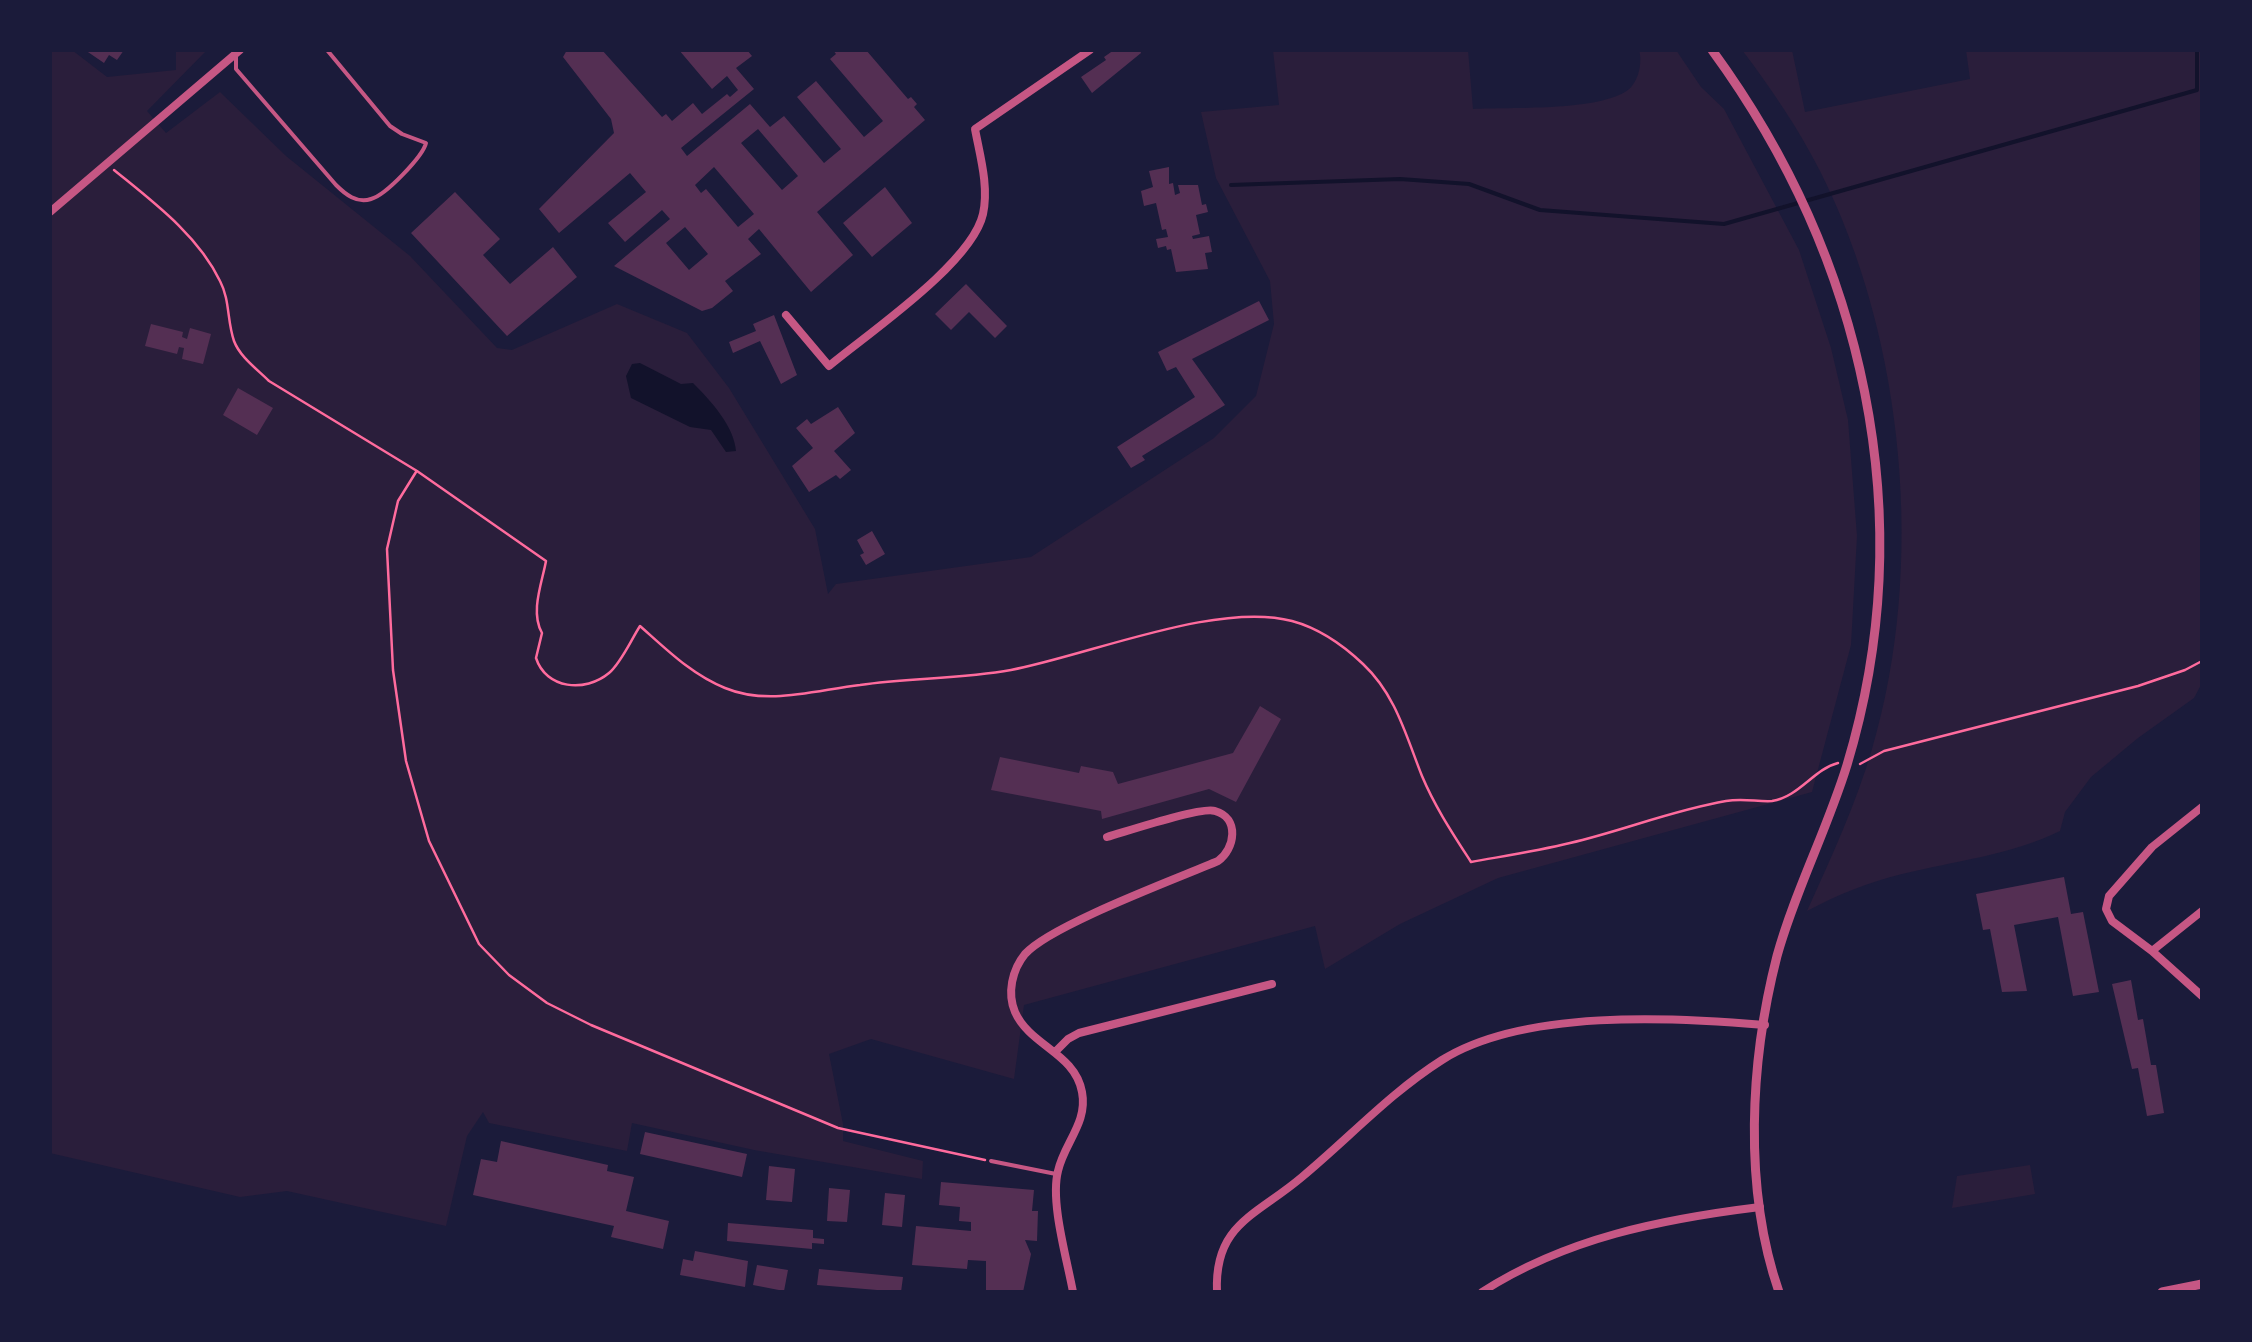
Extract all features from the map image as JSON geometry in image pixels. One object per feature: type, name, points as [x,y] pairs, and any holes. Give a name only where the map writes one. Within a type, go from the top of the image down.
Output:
[{"type":"street","points":[[786,315],[830,366],[954,262],[973,239],[984,212],[984,178],[974,128],[1090,50]]},
{"type":"street","points":[[1712,50],[1745,98],[1793,186],[1841,298],[1854,344],[1876,466],[1881,528],[1880,600],[1872,665],[1847,764],[1778,956],[1765,1025],[1756,1119],[1760,1207],[1779,1292]]},
{"type":"street","points":[[50,212],[239,51]]},
{"type":"street","points":[[2202,807],[2152,847],[2109,896],[2106,909],[2112,921],[2202,995]]},
{"type":"street","points":[[1073,1292],[1056,1174],[1080,1124],[1084,1098],[1074,1070],[1026,1028],[1016,1013],[1012,982],[1024,955],[1049,936],[1218,861],[1231,846],[1232,835],[1230,824],[1222,815],[1205,810],[1107,837]]},
{"type":"street","points":[[2152,951],[2202,911]]},
{"type":"street","points":[[1055,1052],[1079,1033],[1272,984]]},
{"type":"street","points":[[1217,1292],[1216,1268],[1227,1238],[1303,1177],[1390,1096],[1447,1056],[1512,1034],[1603,1021],[1694,1018],[1765,1025]]},
{"type":"street","points":[[1482,1292],[1520,1269],[1610,1234],[1669,1220],[1760,1207]]},
{"type":"street","points":[[2162,1292],[2202,1284]]},
{"type":"lane","points":[[239,51],[236,69],[336,185],[349,196],[368,200],[378,196],[423,154],[425,140],[390,126],[327,50]]},
{"type":"lane","points":[[991,1161],[1056,1174]]},
{"type":"path","points":[[107,164],[158,205],[191,239],[219,278],[227,297],[234,342],[248,362],[270,381],[417,471],[546,561],[537,609],[542,633],[536,658],[545,677],[566,685],[584,684],[609,673],[640,626],[685,666],[727,689],[774,698],[864,684],[975,676],[1214,619],[1258,616],[1294,621],[1328,636],[1364,665],[1389,695],[1436,806],[1471,862],[1570,843],[1720,802],[1772,800],[1800,789],[1834,762],[1864,764],[1884,751],[2138,686],[2202,661]]},
{"type":"path","points":[[417,471],[398,501],[386,549],[393,670],[406,761],[428,840],[479,944],[509,976],[547,1003],[762,1098],[838,1128],[991,1161]]},
{"type":"shaded area","points":[[50,50],[72,50],[107,77],[176,70],[176,50],[207,50],[147,111],[166,133],[220,92],[286,156],[410,256],[497,348],[512,350],[617,304],[687,333],[729,388],[815,529],[828,594],[836,584],[1031,557],[1214,438],[1256,396],[1274,324],[1270,281],[1216,178],[1201,112],[1279,105],[1273,50],[1468,50],[1473,109],[1573,105],[1611,98],[1625,92],[1636,79],[1639,50],[1676,50],[1701,87],[1724,109],[1799,250],[1831,348],[1848,420],[1857,536],[1851,645],[1812,792],[1498,878],[1400,924],[1325,969],[1315,926],[1024,1005],[1014,1079],[871,1039],[829,1054],[843,1141],[923,1161],[922,1179],[754,1150],[632,1123],[627,1151],[489,1123],[483,1112],[467,1136],[446,1226],[287,1191],[240,1197],[50,1153]]},
{"type":"shaded area","points":[[1742,50],[1792,50],[1805,112],[1970,79],[1966,50],[2202,50],[2202,683],[2194,698],[2091,777],[2065,812],[2060,831],[2002,852],[1877,881],[1807,911],[1858,790],[1889,679],[1899,606],[1902,531],[1898,455],[1888,380],[1872,307],[1849,237],[1803,139]]},
{"type":"shaded area","points":[[640,363],[681,384],[693,383],[726,423],[736,451],[726,452],[711,430],[690,427],[631,398],[626,376],[632,364]]},
{"type":"shaded area","points":[[2030,1165],[2035,1194],[1952,1208],[1957,1176]]},
{"type":"building","points":[[85,50],[124,50],[117,60],[109,55],[104,63]]},
{"type":"building","points":[[567,50],[602,50],[662,117],[666,114],[672,121],[693,103],[702,114],[738,90],[727,76],[712,89],[679,50],[747,50],[752,56],[736,68],[754,89],[681,148],[687,156],[750,104],[770,127],[784,116],[824,163],[841,149],[797,97],[816,81],[864,137],[883,121],[830,59],[836,54],[833,50],[866,50],[908,99],[911,97],[917,104],[914,107],[925,120],[817,212],[853,255],[811,292],[759,229],[748,239],[761,254],[725,281],[733,291],[702,311],[614,266],[670,219],[662,210],[625,242],[608,223],[646,192],[630,173],[559,233],[539,209],[614,133],[611,119],[563,57]],"holes":[[[758,129],[798,176],[782,190],[741,143]],[[714,167],[754,214],[738,227],[706,189],[701,193],[695,185]],[[685,227],[708,254],[689,270],[666,243]]]},
{"type":"building","points":[[1114,50],[1141,53],[1092,93],[1081,77]]},
{"type":"building","points":[[1169,167],[1169,184],[1173,183],[1175,195],[1180,193],[1178,185],[1198,185],[1202,205],[1206,204],[1208,212],[1196,215],[1200,234],[1192,236],[1209,236],[1212,252],[1205,253],[1208,269],[1176,272],[1171,249],[1158,248],[1156,239],[1168,237],[1166,229],[1162,230],[1156,203],[1144,206],[1141,191],[1153,187],[1149,171]]},
{"type":"building","points":[[885,187],[912,223],[872,257],[843,223]]},
{"type":"building","points":[[455,192],[500,239],[483,255],[510,284],[553,247],[577,277],[507,336],[411,233]]},
{"type":"building","points":[[966,284],[1007,326],[995,338],[969,312],[951,330],[935,314]]},
{"type":"building","points":[[1259,301],[1269,320],[1192,359],[1225,405],[1142,456],[1145,460],[1131,468],[1117,447],[1195,397],[1176,367],[1167,371],[1158,352]]},
{"type":"building","points":[[774,315],[797,375],[781,384],[760,341],[733,353],[729,342],[756,331],[753,324]]},
{"type":"building","points":[[151,324],[183,332],[182,337],[187,339],[190,328],[211,334],[203,364],[182,359],[184,348],[179,347],[177,354],[145,346]]},
{"type":"building","points":[[238,388],[273,408],[257,435],[223,415]]},
{"type":"building","points":[[838,407],[855,433],[834,451],[851,470],[809,492],[792,466],[813,448],[796,428],[807,419],[811,424]]},
{"type":"building","points":[[872,531],[885,554],[866,565],[857,540]]},
{"type":"building","points":[[1260,706],[1281,719],[1236,802],[1209,789],[1102,819],[1101,811],[991,790],[1000,757],[1079,773],[1081,766],[1113,772],[1118,784],[1233,753]]},
{"type":"building","points":[[2064,877],[2071,914],[2083,912],[2099,992],[2073,996],[2058,917],[2014,925],[2027,991],[2002,992],[1990,929],[1983,930],[1976,894]]},
{"type":"building","points":[[2131,980],[2151,1065],[2156,1065],[2164,1113],[2147,1116],[2138,1068],[2132,1069],[2112,984]]},
{"type":"building","points":[[645,1132],[747,1154],[742,1177],[640,1154]]},
{"type":"building","points":[[501,1141],[608,1165],[607,1171],[634,1177],[626,1211],[669,1221],[663,1249],[611,1237],[614,1226],[473,1195],[481,1159],[497,1162]]},
{"type":"building","points":[[769,1166],[795,1169],[792,1202],[766,1200]]},
{"type":"building","points":[[941,1182],[1034,1190],[1032,1211],[1038,1211],[1037,1241],[1025,1240],[1031,1254],[1023,1292],[986,1291],[986,1261],[968,1260],[967,1269],[912,1265],[916,1226],[971,1231],[971,1222],[959,1221],[960,1207],[939,1205]]},
{"type":"building","points":[[829,1188],[850,1190],[847,1222],[827,1221]]},
{"type":"building","points":[[885,1193],[905,1195],[902,1227],[882,1225]]},
{"type":"building","points":[[728,1223],[813,1230],[813,1238],[824,1239],[824,1244],[812,1243],[812,1249],[727,1241]]},
{"type":"building","points":[[695,1251],[748,1261],[745,1287],[680,1275],[683,1259],[693,1261]]},
{"type":"building","points":[[757,1265],[788,1270],[784,1291],[753,1285]]},
{"type":"building","points":[[819,1269],[903,1277],[901,1292],[817,1285]]},
{"type":"waterway","points":[[1231,185],[1400,179],[1469,184],[1540,210],[1724,224],[2197,90],[2197,50]]}]
